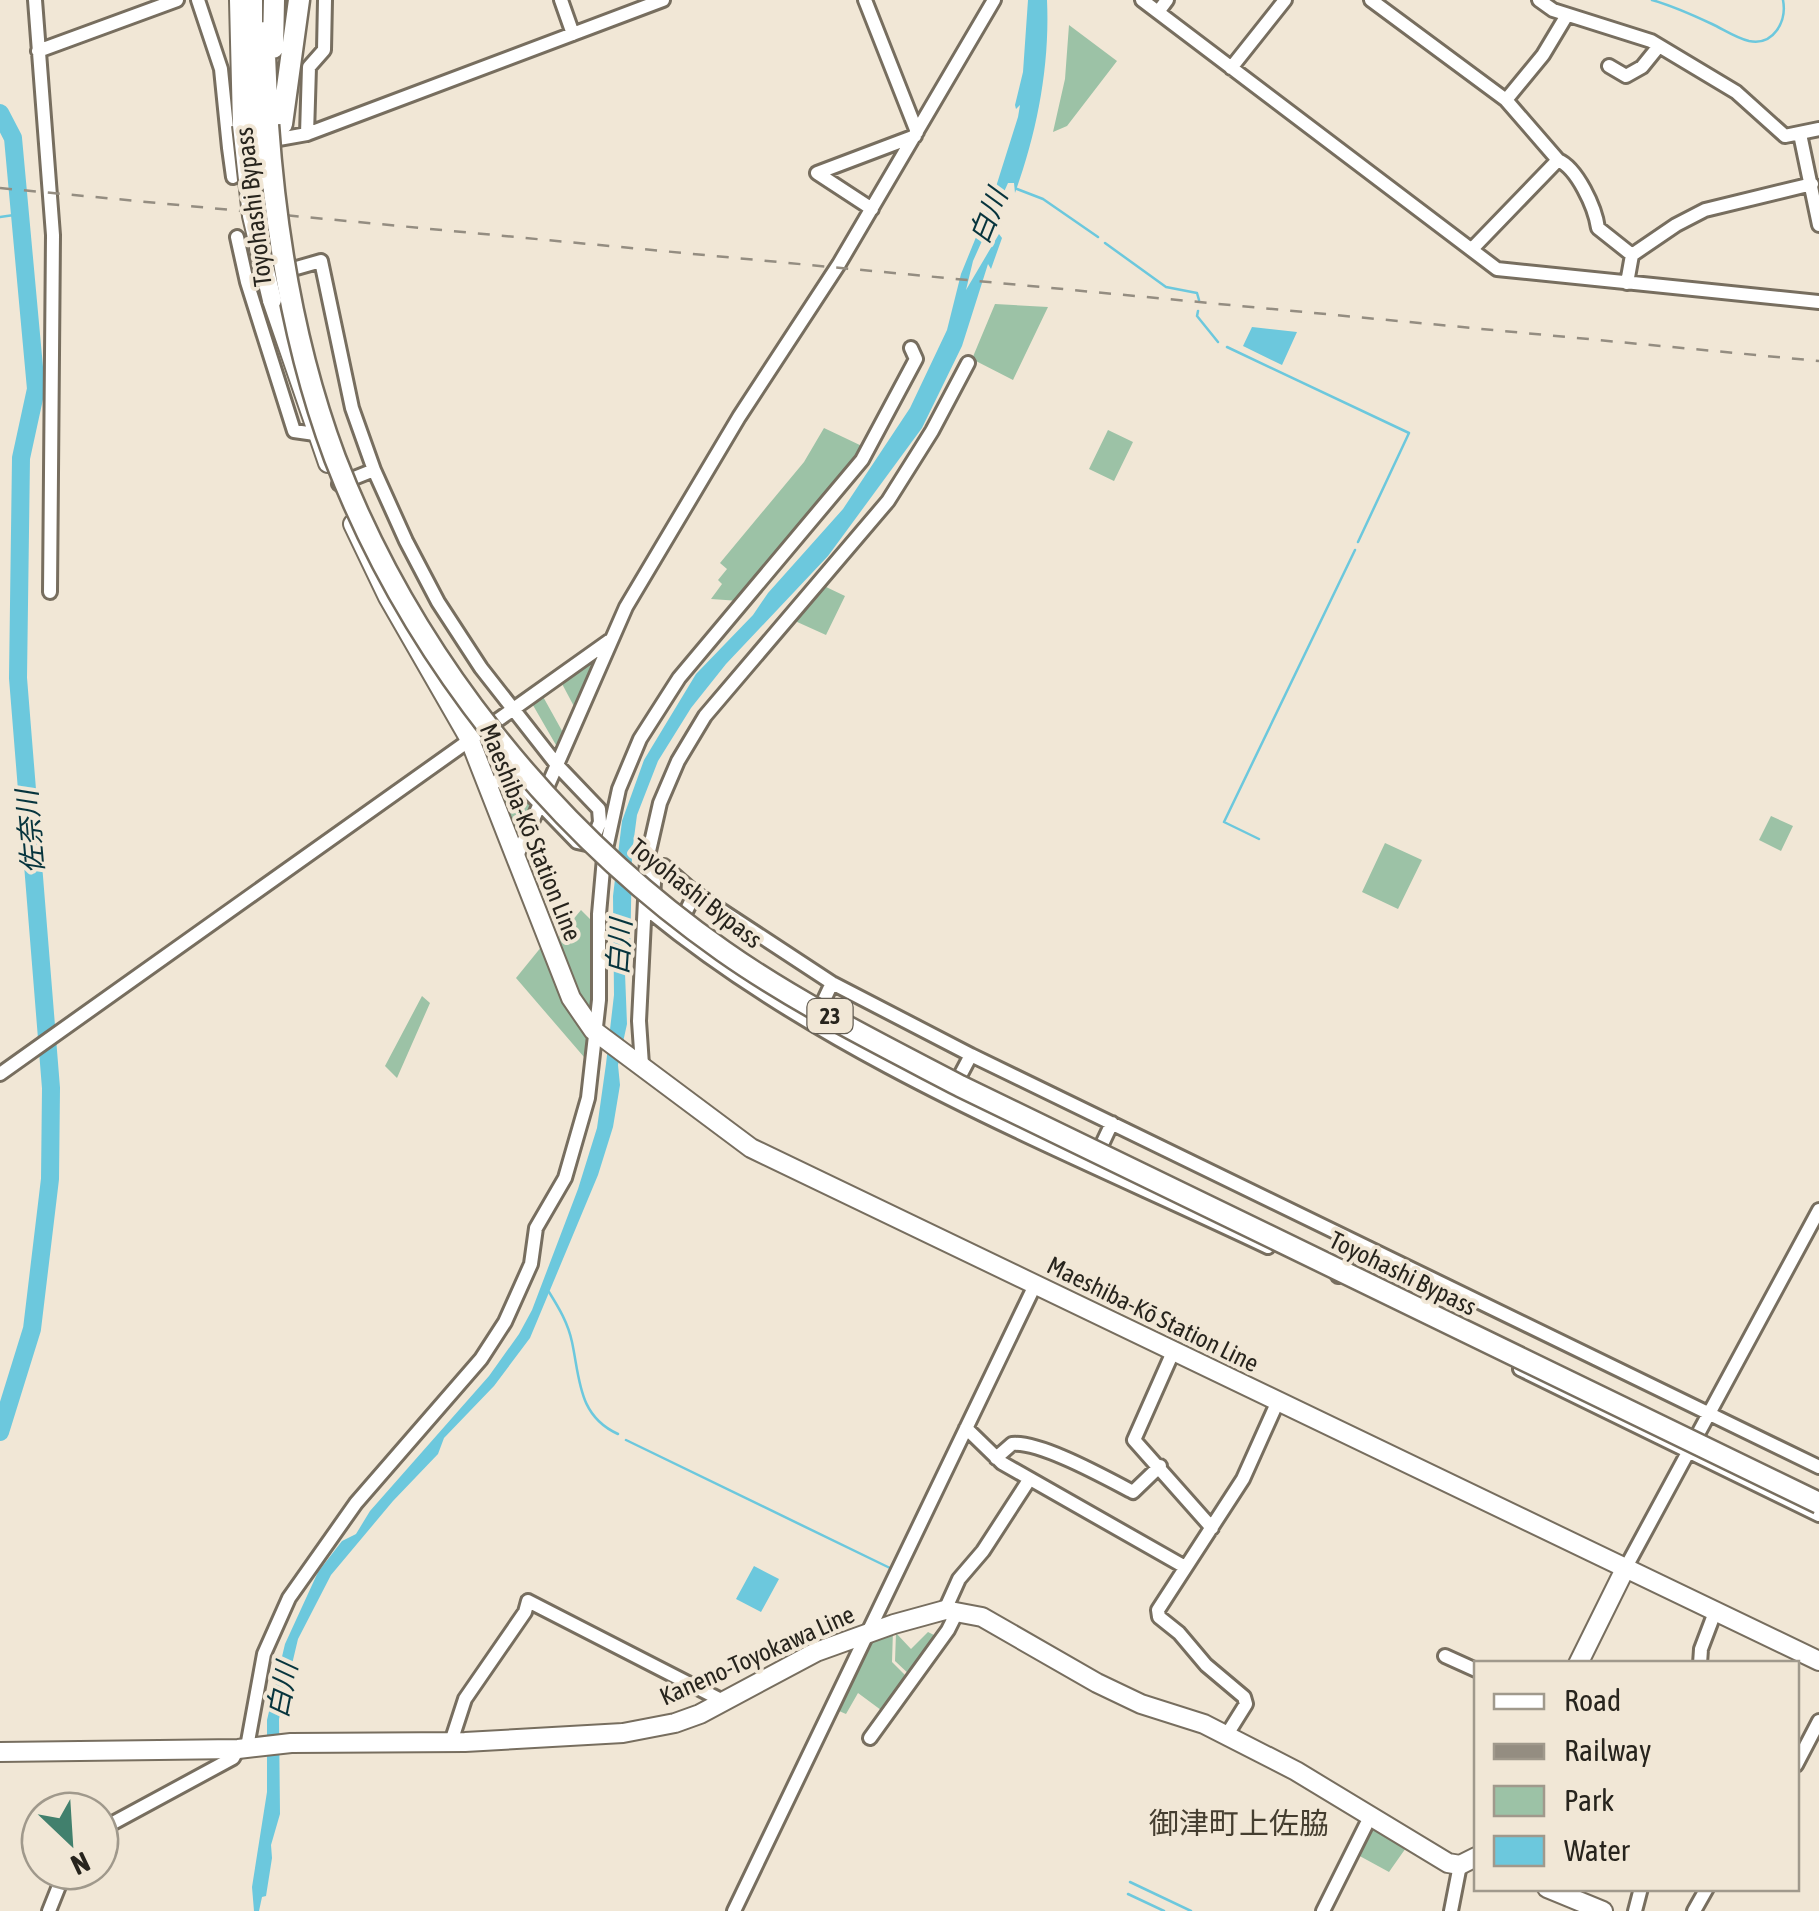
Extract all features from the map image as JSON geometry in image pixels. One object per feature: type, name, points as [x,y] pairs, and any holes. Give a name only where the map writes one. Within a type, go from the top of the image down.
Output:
[{"type":"highway","points":[[252,0],[263,125]]},
{"type":"highway","name":"Toyohashi Bypass","points":[[264,0],[263,125],[277,228],[307,368],[336,458],[377,550],[424,634],[479,716],[593,843],[724,952],[846,1026],[960,1086],[1819,1499]]},
{"type":"highway","name":"Toyohashi Bypass","points":[[274,0],[263,125],[280,196],[293,286],[315,370],[343,452],[384,550],[484,711],[536,774],[646,883],[729,947],[851,1022],[1819,1499]]},
{"type":"highway","points":[[263,125],[299,0]]},
{"type":"main road","name":"Maeshiba-Kō Station Line","points":[[239,0],[263,125],[252,216],[272,300],[315,434],[388,597],[468,738],[490,785],[571,998],[595,1032],[751,1148],[1625,1569]]},
{"type":"main road","points":[[1579,1661],[1625,1569],[1819,1661]]},
{"type":"main road","name":"Kaneno-Toyokawa Line","points":[[247,1748],[291,1743],[569,1738],[675,1723],[816,1652],[868,1633],[951,1611]]},
{"type":"main road","points":[[951,1611],[982,1616],[1141,1704],[1204,1724],[1368,1812],[1448,1863],[1468,1861]]},
{"type":"main road","points":[[0,1752],[247,1748]]},
{"type":"main road","points":[[1556,1891],[1602,1911]]},
{"type":"street","points":[[35,0],[53,235],[50,592]]},
{"type":"street","points":[[38,51],[177,0]]},
{"type":"street","points":[[198,0],[221,69],[233,177]]},
{"type":"street","points":[[307,134],[309,68],[324,50],[325,0]]},
{"type":"street","points":[[561,0],[573,34]]},
{"type":"street","points":[[229,148],[307,134],[663,0]]},
{"type":"street","points":[[865,0],[916,134]]},
{"type":"street","points":[[517,856],[626,607],[739,417],[872,209],[994,0]]},
{"type":"street","points":[[1142,0],[1497,270],[1819,302]]},
{"type":"street","points":[[1158,12],[1168,0]]},
{"type":"street","points":[[1231,68],[1285,0]]},
{"type":"street","points":[[1371,0],[1506,100],[1571,170],[1596,215],[1598,228],[1632,255]]},
{"type":"street","points":[[1539,0],[1553,10],[1659,46],[1736,92],[1785,136],[1819,129]]},
{"type":"street","points":[[1506,100],[1543,54],[1567,15]]},
{"type":"street","points":[[1609,66],[1626,76],[1642,67],[1659,46]]},
{"type":"street","points":[[872,209],[816,173],[916,134]]},
{"type":"street","points":[[1800,134],[1819,225]]},
{"type":"street","points":[[1472,249],[1558,160]]},
{"type":"street","points":[[1627,284],[1632,255],[1676,224],[1705,210],[1812,184]]},
{"type":"street","points":[[237,237],[247,282],[294,431],[315,434]]},
{"type":"street","points":[[247,282],[321,261],[352,408],[374,470],[438,602],[513,709],[557,765],[599,809],[600,822],[591,845],[577,842],[517,780],[504,778],[490,785]]},
{"type":"street","points":[[120,1819],[247,1748],[264,1654],[290,1598],[333,1532],[481,1359],[505,1322],[532,1264],[536,1228],[564,1178],[588,1098],[600,1000],[599,914],[604,858],[620,789],[640,740],[679,678],[862,460],[916,359],[911,348]]},
{"type":"street","points":[[639,1063],[647,860],[660,803],[678,761],[705,716],[888,501],[968,363]]},
{"type":"street","points":[[337,484],[374,470]]},
{"type":"street","points":[[0,1074],[611,640]]},
{"type":"street","points":[[1819,1467],[970,1055],[832,983],[695,893],[664,866],[656,867],[652,912],[812,1025],[949,1096],[1336,1279],[1819,1515]]},
{"type":"street","points":[[676,932],[695,893]]},
{"type":"street","points":[[812,1025],[832,983]]},
{"type":"street","points":[[949,1096],[970,1055]]},
{"type":"street","points":[[1093,1164],[1112,1122]]},
{"type":"street","points":[[1625,1569],[1819,1210]]},
{"type":"street","points":[[1336,1279],[1353,1242]]},
{"type":"street","points":[[734,1911],[1035,1285]]},
{"type":"street","points":[[1173,1352],[1134,1440],[1212,1528]]},
{"type":"street","points":[[1226,1736],[1246,1704],[1244,1698],[1159,1617],[1158,1610],[1243,1479],[1278,1401]]},
{"type":"street","points":[[966,1428],[996,1458],[1029,1480],[1186,1567]]},
{"type":"street","points":[[996,1458],[1012,1444],[1024,1444],[1133,1492],[1160,1466]]},
{"type":"street","points":[[870,1738],[928,1659],[951,1611],[959,1579],[983,1551],[1029,1480]]},
{"type":"street","points":[[451,1742],[465,1699],[526,1612],[528,1601],[723,1702]]},
{"type":"street","points":[[1700,1661],[1716,1612]]},
{"type":"street","points":[[1445,1656],[1474,1669]]},
{"type":"street","points":[[1799,1759],[1819,1722]]},
{"type":"street","points":[[1323,1911],[1367,1823],[1368,1812]]},
{"type":"street","points":[[1451,1911],[1468,1861]]},
{"type":"green space","points":[[1069,25],[1117,61],[1067,126],[1053,132],[1065,79]]},
{"type":"green space","points":[[995,304],[1048,307],[1013,380],[972,359]]},
{"type":"green space","points":[[824,428],[864,447],[740,601],[711,599],[727,569],[720,563],[804,462]]},
{"type":"green space","points":[[1108,430],[1133,442],[1114,481],[1089,469]]},
{"type":"green space","points":[[824,586],[845,596],[826,635],[795,621]]},
{"type":"green space","points":[[603,649],[577,712],[560,680]]},
{"type":"green space","points":[[541,693],[566,738],[560,752],[530,700]]},
{"type":"green space","points":[[511,790],[534,809],[519,843],[501,797]]},
{"type":"green space","points":[[1771,816],[1793,826],[1781,851],[1759,840]]},
{"type":"green space","points":[[1385,843],[1422,860],[1398,909],[1362,892]]},
{"type":"green space","points":[[581,910],[592,921],[597,1000],[594,1017],[582,1002],[557,939]]},
{"type":"green space","points":[[542,946],[571,1014],[590,1035],[584,1057],[516,978]]},
{"type":"green space","points":[[422,996],[430,1003],[397,1078],[385,1066]]},
{"type":"green space","points":[[893,1630],[892,1662],[909,1679],[885,1713],[858,1693],[846,1714],[839,1711],[875,1636]]},
{"type":"green space","points":[[928,1632],[938,1637],[911,1676],[895,1661],[896,1633],[911,1649]]},
{"type":"green space","points":[[1373,1825],[1408,1845],[1389,1872],[1356,1854]]},
{"type":"water","name":"白川","points":[[1028,0],[1047,0],[1040,98],[1015,193],[1014,183],[1008,183],[973,261],[966,290],[999,234],[1002,238],[991,269],[988,264],[962,346],[922,428],[828,556],[726,664],[691,708],[658,761],[637,815],[632,853],[630,961],[625,973],[627,1024],[618,1065],[620,1085],[613,1127],[598,1175],[530,1338],[494,1386],[444,1438],[438,1454],[331,1575],[298,1639],[279,1719],[280,1814],[271,1845],[266,1896],[262,1897],[259,1911],[254,1911],[252,1887],[267,1792],[267,1720],[285,1644],[318,1572],[342,1541],[356,1534],[370,1511],[489,1376],[532,1310],[597,1128],[614,995],[613,896],[622,821],[644,760],[696,674],[753,615],[843,509],[910,408],[947,330],[961,274],[994,193],[1018,117],[1020,105],[1016,109],[1015,105],[1023,72]]},
{"type":"water","points":[[1252,327],[1297,332],[1282,365],[1243,346]]},
{"type":"water","points":[[754,1566],[779,1579],[761,1612],[736,1599]]},
{"type":"waterway","points":[[1652,0],[1739,38],[1758,42],[1772,36],[1781,24],[1783,0]]},
{"type":"waterway","name":"佐奈川","points":[[0,113],[13,138],[36,389],[21,458],[18,678],[51,1088],[50,1179],[32,1329],[0,1432]]},
{"type":"waterway","name":"白川","points":[[1017,189],[1043,199],[1098,237]]},
{"type":"waterway","points":[[0,217],[21,214]]},
{"type":"waterway","points":[[1105,243],[1166,287],[1197,293],[1199,300]]},
{"type":"waterway","points":[[1198,311],[1197,316],[1218,342]]},
{"type":"waterway","points":[[1227,347],[1409,433],[1358,542]]},
{"type":"waterway","points":[[1259,839],[1224,822],[1355,550]]},
{"type":"waterway","points":[[549,1292],[568,1328],[588,1407],[618,1434]]},
{"type":"waterway","points":[[626,1440],[892,1569]]},
{"type":"waterway","points":[[763,1865],[819,1749]]},
{"type":"waterway","points":[[741,1911],[760,1873]]},
{"type":"waterway","points":[[1130,1882],[1191,1911]]},
{"type":"waterway","points":[[1128,1894],[1164,1911]]},
{"type":"railway","points":[[0,188],[1819,361]]},
{"type":"district","name":"御津町上佐脇","points":[[1239,1824]]}]
